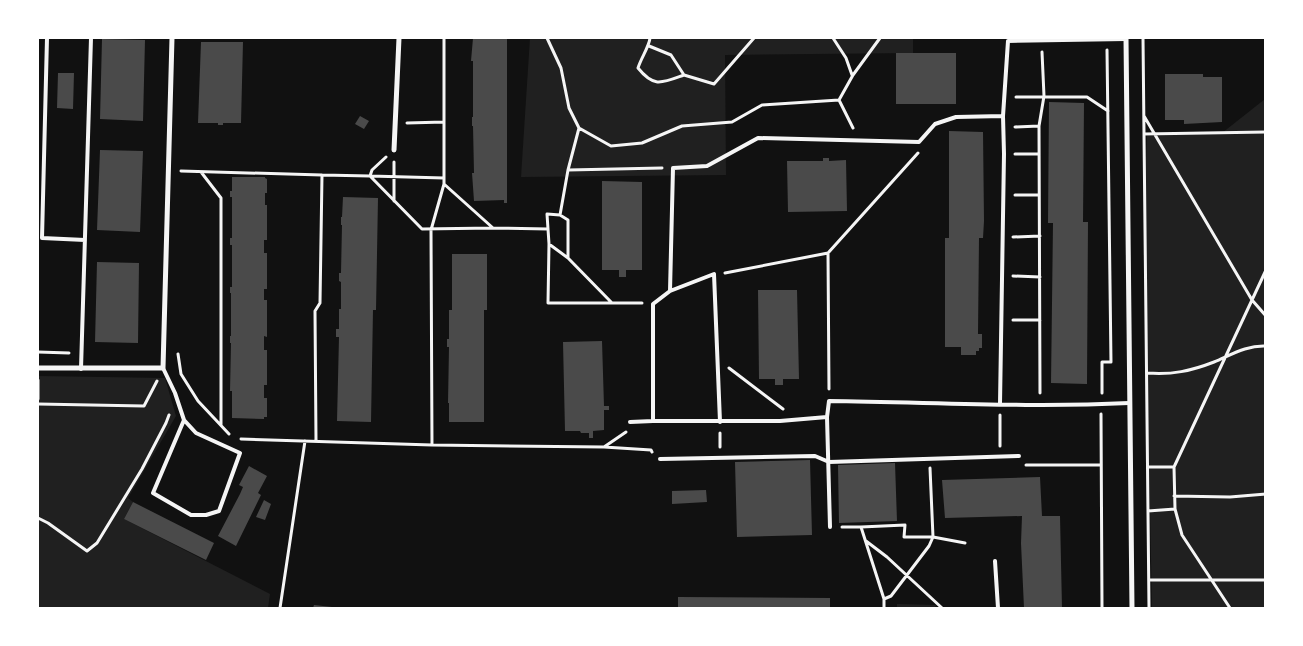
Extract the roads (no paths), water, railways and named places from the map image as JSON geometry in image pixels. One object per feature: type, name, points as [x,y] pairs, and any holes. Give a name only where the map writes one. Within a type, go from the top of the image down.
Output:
[{"type":"street","points":[[38,368],[163,368],[172,38]]},
{"type":"street","points":[[394,150],[397,123],[399,38]]},
{"type":"street","points":[[1126,38],[1132,608]]},
{"type":"lane","points":[[47,38],[42,238],[85,240]]},
{"type":"lane","points":[[81,369],[90,38]]},
{"type":"lane","points":[[1000,404],[1003,116],[1008,41],[1126,38]]},
{"type":"lane","points":[[670,291],[673,168],[706,166],[758,138],[919,142],[935,124],[956,117],[1003,116]]},
{"type":"lane","points":[[653,420],[653,304],[670,291],[714,274],[720,422]]},
{"type":"lane","points":[[163,368],[175,393],[184,420],[196,433],[240,453],[219,511],[206,515],[190,515],[153,493],[184,420]]},
{"type":"lane","points":[[830,527],[827,417],[829,401],[1038,406],[1129,403]]},
{"type":"lane","points":[[630,422],[653,420],[720,422],[797,420],[827,417]]},
{"type":"lane","points":[[660,460],[815,456],[829,462],[1019,456]]},
{"type":"lane","points":[[995,560],[998,608]]}]
